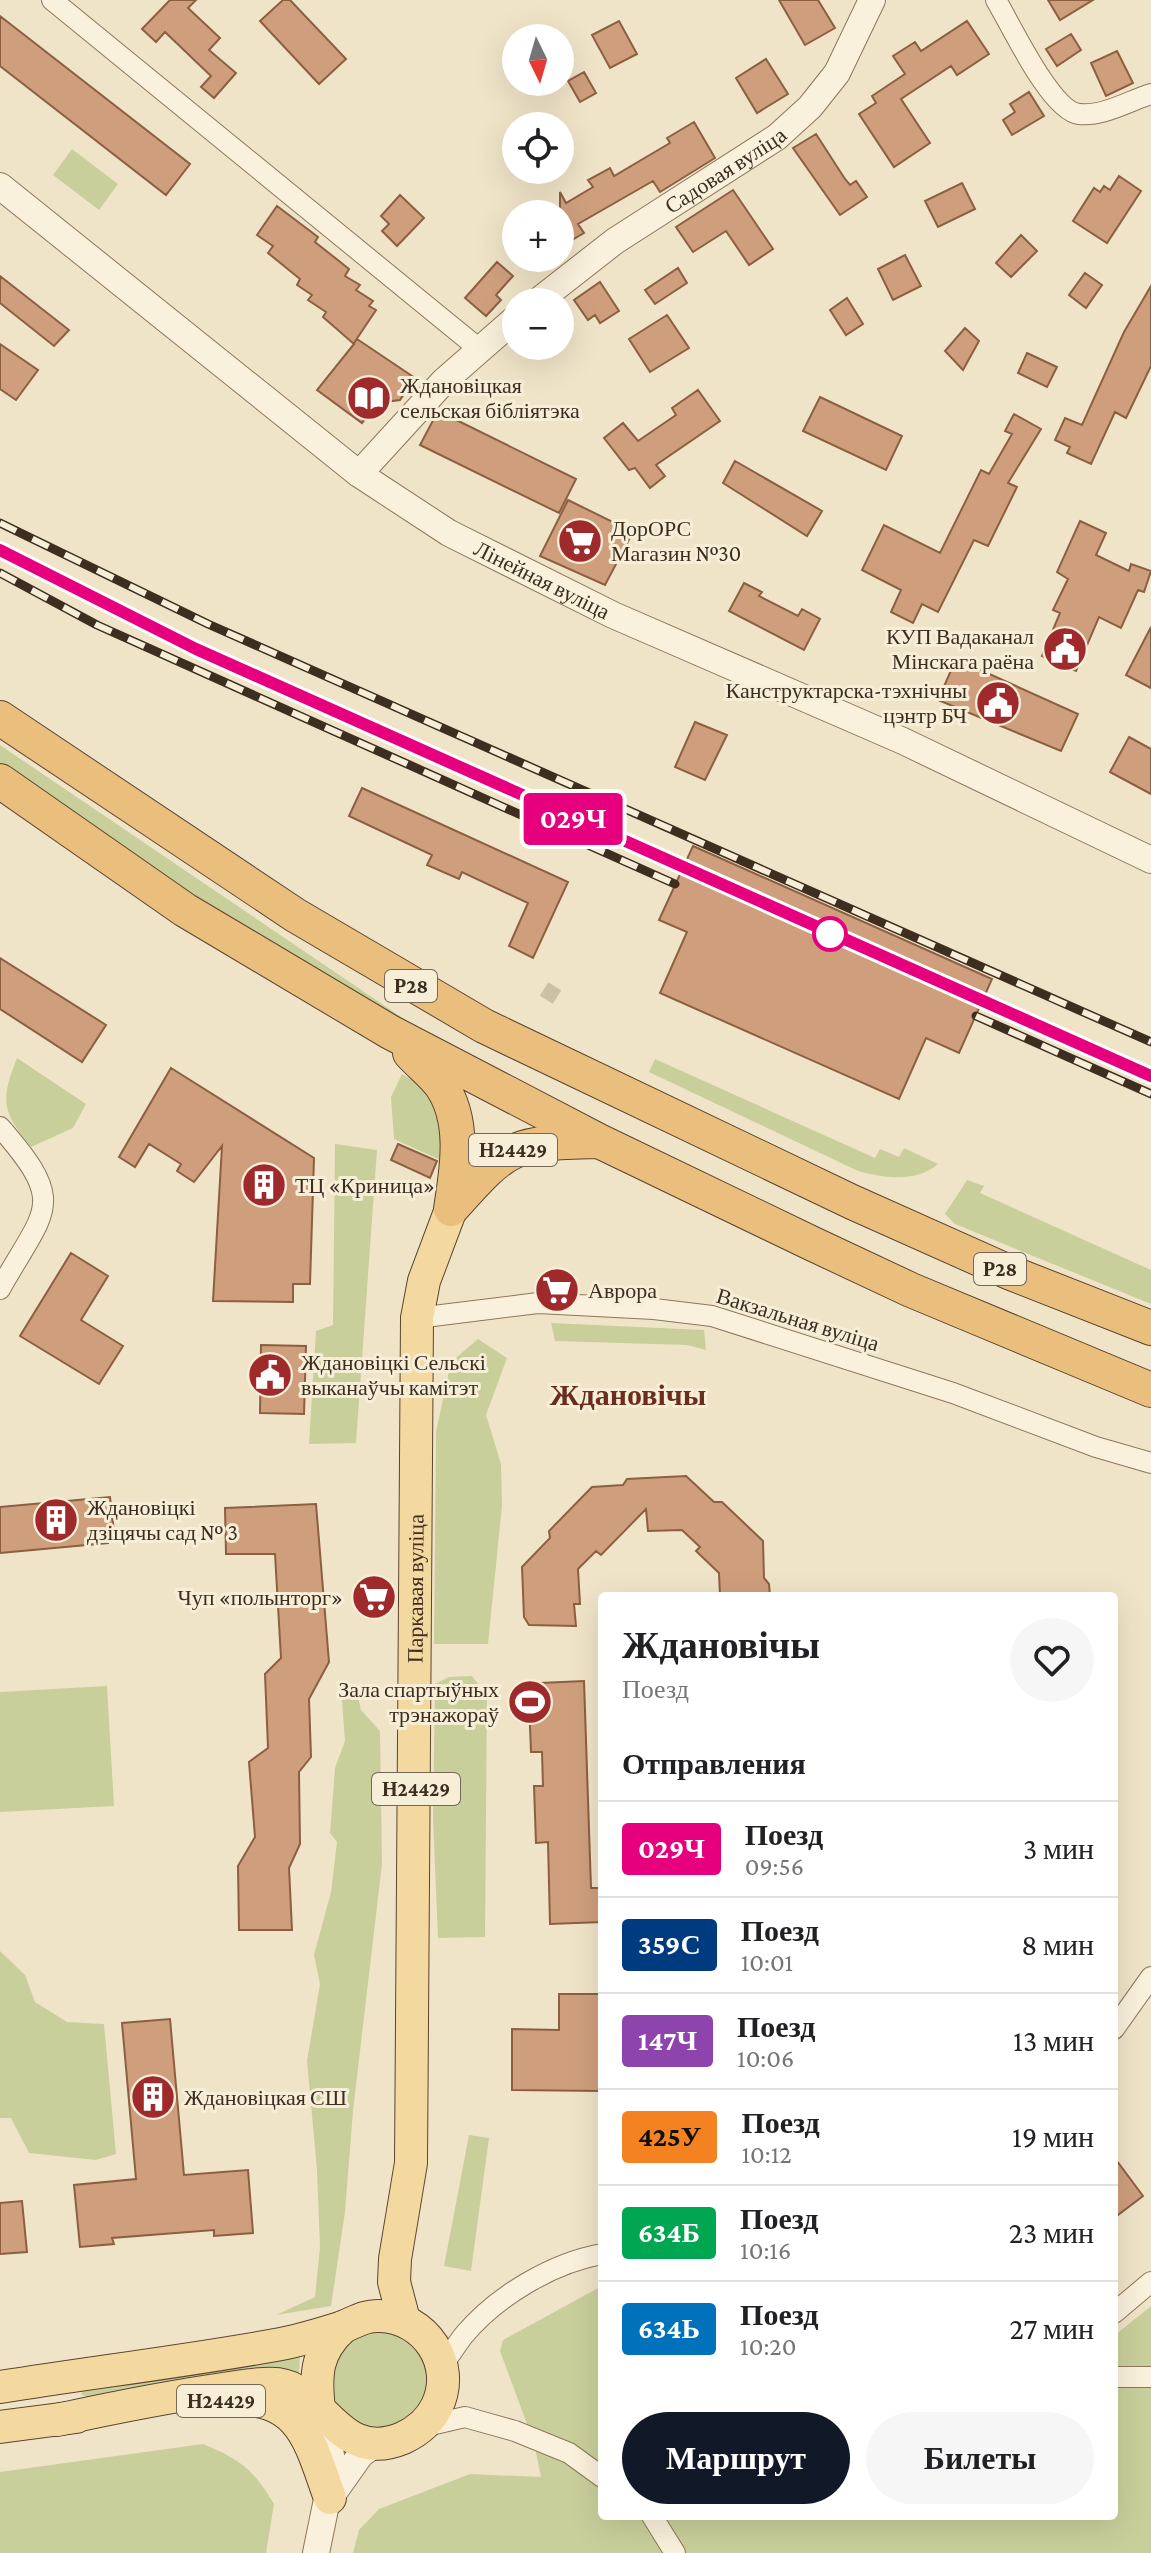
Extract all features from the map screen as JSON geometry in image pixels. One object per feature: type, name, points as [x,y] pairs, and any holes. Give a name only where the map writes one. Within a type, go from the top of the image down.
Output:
[{"type":"highway","name":"Р28","points":[[0,718],[307,923],[484,1026],[866,1209],[1011,1273],[1151,1328]]},
{"type":"highway","name":"Р28","points":[[1,785],[185,910],[390,1032],[599,1141],[911,1290],[1151,1390]]},
{"type":"highway","name":"Н24429","points":[[390,1032],[442,1087],[451,1108],[458,1137],[451,1209]]},
{"type":"highway","name":"Н24429","points":[[451,1209],[502,1156],[524,1145],[599,1141]]},
{"type":"main road","name":"Паркавая вуліца","points":[[433,2355],[394,2282],[411,2163],[417,1318],[424,1281],[451,1209]]},
{"type":"main road","name":"Паркавая вуліца","points":[[351,2323],[395,2259]]},
{"type":"main road","points":[[0,2387],[283,2344],[382,2316],[433,2355],[432,2416],[421,2427]]},
{"type":"main road","name":"Н24429","points":[[322,2414],[316,2370],[321,2354],[351,2323]]},
{"type":"main road","points":[[0,2427],[57,2420],[174,2396],[279,2384],[307,2397],[322,2414],[354,2438],[377,2443]]},
{"type":"main road","name":"Н24429","points":[[57,2420],[235,2400],[275,2407],[288,2412],[300,2425],[314,2449],[330,2498]]},
{"type":"main road","name":"Н24429","points":[[377,2443],[396,2440],[421,2427]]},
{"type":"street","points":[[52,0],[478,348]]},
{"type":"street","name":"Садовая вуліца","points":[[555,288],[615,241],[777,137],[837,73],[872,0]]},
{"type":"street","points":[[996,0],[1055,100],[1070,113],[1096,114],[1151,94]]},
{"type":"street","name":"Лінейная вуліца","points":[[0,186],[359,474],[449,533],[594,606],[903,741],[1151,860]]},
{"type":"street","points":[[359,474],[478,348],[502,329]]},
{"type":"street","points":[[0,1127],[31,1163],[46,1197],[41,1216],[0,1289]]},
{"type":"street","name":"Вакзальная вуліца","points":[[417,1318],[538,1303],[654,1309],[712,1316],[953,1393],[1096,1447],[1151,1463]]},
{"type":"street","points":[[1118,2023],[1151,1977]]},
{"type":"street","points":[[465,2417],[433,2355],[528,2282],[559,2267],[598,2255]]},
{"type":"street","points":[[1118,2310],[1151,2282]]},
{"type":"street","points":[[1118,2377],[1151,2377]]},
{"type":"street","name":"Н24429","points":[[316,2553],[330,2498],[333,2457],[322,2414]]},
{"type":"street","points":[[421,2427],[465,2417],[551,2443],[598,2474]]},
{"type":"street","name":"Н24429","points":[[330,2498],[361,2454],[377,2443]]},
{"type":"street","points":[[654,2520],[675,2553]]},
{"type":"green space","points":[[72,149],[118,184],[99,210],[53,175]]},
{"type":"green space","points":[[0,745],[419,1029],[563,1103],[559,1112],[426,1045],[84,824],[0,763]]},
{"type":"green space","points":[[17,1058],[86,1104],[73,1128],[31,1147],[14,1124],[7,1105],[8,1085]]},
{"type":"green space","points":[[655,1059],[875,1158],[880,1149],[899,1157],[904,1148],[938,1164],[920,1174],[900,1177],[858,1171],[649,1072]]},
{"type":"green space","points":[[402,1074],[426,1091],[434,1101],[441,1122],[447,1163],[394,1139],[391,1097]]},
{"type":"green space","points":[[335,1144],[377,1150],[356,1443],[309,1444],[316,1331],[333,1325]]},
{"type":"green space","points":[[967,1180],[984,1186],[980,1193],[1151,1270],[1151,1304],[955,1224],[945,1214]]},
{"type":"green space","points":[[551,1323],[704,1330],[706,1350],[687,1345],[555,1341]]},
{"type":"green space","points":[[478,1339],[507,1358],[486,1415],[501,1464],[502,1506],[488,1644],[434,1644],[436,1432],[451,1362]]},
{"type":"green space","points":[[472,1676],[487,1696],[485,1937],[438,1938],[433,1819],[435,1684],[449,1677]]},
{"type":"green space","points":[[107,1686],[114,1806],[0,1812],[0,1692]]},
{"type":"green space","points":[[341,1688],[356,1688],[361,1710],[380,1731],[382,1864],[353,2111],[345,2212],[331,2306],[276,2315],[315,2297],[320,2247],[307,2061],[320,1984],[314,1955],[331,1892],[337,1842],[330,1833],[335,1768],[345,1741]]},
{"type":"green space","points":[[0,1951],[25,1975],[35,2002],[67,2022],[104,2024],[116,2154],[96,2160],[29,2153],[11,2118],[0,2118]]},
{"type":"green space","points":[[469,2135],[489,2138],[471,2271],[444,2266]]},
{"type":"green space","points":[[598,2288],[598,2520],[1118,2520],[1118,2333],[1151,2306],[1151,2553],[353,2553],[359,2530],[379,2509],[470,2474],[541,2477],[534,2443],[500,2351],[503,2340]]},
{"type":"green space","points":[[368,2329],[398,2331],[429,2360],[427,2403],[393,2430],[367,2427],[348,2418],[336,2402],[333,2391],[337,2353],[344,2343]]},
{"type":"green space","points":[[300,2356],[299,2373],[286,2371],[87,2397],[81,2394],[84,2389],[251,2366]]},
{"type":"green space","points":[[203,2444],[245,2467],[260,2482],[274,2504],[266,2553],[0,2553],[0,2472]]},
{"type":"building","points":[[170,0],[196,0],[188,8],[220,38],[209,50],[236,73],[214,98],[201,87],[211,76],[165,32],[156,42],[142,29]]},
{"type":"building","points":[[283,0],[290,0],[346,59],[319,84],[260,21]]},
{"type":"building","points":[[779,0],[818,0],[835,28],[805,45]]},
{"type":"building","points":[[1048,0],[1093,0],[1060,20]]},
{"type":"building","points":[[0,16],[190,164],[166,195],[0,66]]},
{"type":"building","points":[[619,21],[637,54],[610,68],[592,35]]},
{"type":"building","points":[[967,21],[989,54],[957,75],[951,66],[901,99],[930,143],[894,167],[859,114],[876,103],[872,96],[905,74],[893,56],[915,42],[921,51]]},
{"type":"building","points":[[1071,34],[1081,50],[1057,66],[1046,49]]},
{"type":"building","points":[[1117,51],[1133,83],[1106,96],[1091,63]]},
{"type":"building","points":[[766,59],[788,94],[757,113],[736,78]]},
{"type":"building","points":[[584,72],[596,93],[580,102],[574,92],[574,78]]},
{"type":"building","points":[[1029,92],[1044,116],[1012,135],[1003,120],[1015,112],[1010,104]]},
{"type":"building","points":[[694,122],[715,158],[660,192],[653,181],[578,224],[584,233],[574,239],[574,200],[571,200],[593,187],[588,180],[610,168],[614,176],[670,143],[667,138]]},
{"type":"building","points":[[816,134],[845,179],[850,185],[856,181],[867,197],[840,215],[793,148]]},
{"type":"building","points":[[1119,176],[1141,191],[1107,243],[1073,221],[1094,188],[1100,192],[1104,186],[1110,190]]},
{"type":"building","points":[[962,183],[975,209],[938,227],[925,201]]},
{"type":"building","points":[[733,190],[773,249],[749,265],[726,231],[693,252],[676,227]]},
{"type":"building","points":[[400,195],[424,218],[397,246],[382,231],[389,224],[381,216]]},
{"type":"building","points":[[277,206],[318,237],[315,242],[349,269],[345,276],[360,285],[356,290],[373,301],[369,306],[376,310],[354,343],[357,339],[415,378],[400,400],[377,403],[362,423],[317,390],[354,344],[323,317],[326,312],[308,300],[312,295],[297,285],[300,279],[268,253],[273,246],[257,235]]},
{"type":"building","points":[[1021,235],[1037,251],[1011,277],[996,263]]},
{"type":"building","points":[[905,255],[921,286],[893,300],[878,269]]},
{"type":"building","points":[[497,262],[502,266],[502,272],[513,276],[496,295],[501,300],[486,316],[465,298]]},
{"type":"building","points":[[678,268],[687,283],[655,304],[645,290]]},
{"type":"building","points":[[1085,273],[1102,285],[1086,308],[1069,295]]},
{"type":"building","points":[[0,276],[69,330],[54,346],[0,303]]},
{"type":"building","points":[[600,282],[619,311],[600,323],[595,315],[588,320],[574,300]]},
{"type":"building","points":[[1151,286],[1151,366],[1126,418],[1115,412],[1091,464],[1067,453],[1070,447],[1055,440],[1065,418],[1082,425],[1124,332]]},
{"type":"building","points":[[847,298],[863,324],[846,335],[830,310]]},
{"type":"building","points":[[667,315],[689,348],[650,372],[629,339]]},
{"type":"building","points":[[965,328],[979,341],[963,370],[945,351]]},
{"type":"building","points":[[0,344],[38,370],[16,400],[0,389]]},
{"type":"building","points":[[1027,353],[1057,367],[1047,387],[1018,373]]},
{"type":"building","points":[[698,390],[720,421],[656,465],[665,476],[650,488],[635,468],[629,470],[604,438],[623,423],[638,441],[676,415],[672,408]]},
{"type":"building","points":[[820,397],[902,436],[886,470],[803,431]]},
{"type":"building","points":[[438,411],[576,479],[559,513],[420,445]]},
{"type":"building","points":[[1014,414],[1041,429],[1008,483],[1017,487],[988,546],[974,540],[938,612],[922,604],[913,623],[891,612],[901,590],[862,570],[884,525],[940,553],[981,470],[989,474],[1012,434],[1005,431]]},
{"type":"building","points":[[735,461],[822,511],[807,536],[723,483]]},
{"type":"building","points":[[568,500],[633,532],[605,585],[540,556]]},
{"type":"building","points":[[1080,521],[1106,533],[1096,555],[1129,571],[1131,564],[1151,571],[1144,592],[1138,590],[1121,628],[1099,617],[1076,671],[1042,656],[1060,613],[1053,610],[1068,579],[1057,572]]},
{"type":"building","points":[[744,583],[762,592],[759,596],[798,616],[802,609],[820,619],[804,650],[729,611]]},
{"type":"building","points":[[1151,627],[1151,688],[1126,675]]},
{"type":"building","name":"Канструктарска-тэхнічны цэнтр БЧ","points":[[956,659],[1078,714],[1061,751],[938,700]]},
{"type":"building","points":[[695,722],[727,735],[705,780],[675,767]]},
{"type":"building","points":[[1129,737],[1151,749],[1151,794],[1110,772]]},
{"type":"building","points":[[362,788],[568,882],[533,958],[509,946],[528,903],[462,872],[459,879],[427,865],[432,855],[349,816]]},
{"type":"building","points":[[693,846],[992,979],[959,1053],[926,1038],[899,1099],[660,993],[687,932],[659,920]]},
{"type":"building","points":[[0,958],[106,1025],[82,1062],[0,1009]]},
{"type":"building","name":"ТЦ «Криница»","points":[[171,1068],[314,1158],[310,1284],[293,1284],[293,1302],[213,1301],[222,1146],[194,1182],[177,1171],[181,1164],[149,1144],[135,1167],[119,1157]]},
{"type":"building","points":[[398,1144],[437,1161],[430,1178],[391,1160]]},
{"type":"building","points":[[71,1253],[108,1276],[81,1320],[123,1346],[99,1384],[20,1336]]},
{"type":"building","points":[[261,1345],[306,1346],[304,1414],[260,1413]]},
{"type":"building","points":[[686,1476],[714,1502],[722,1502],[763,1541],[764,1578],[770,1592],[720,1592],[719,1573],[696,1551],[700,1547],[682,1530],[648,1531],[646,1509],[601,1555],[596,1551],[578,1569],[580,1604],[574,1604],[576,1626],[529,1625],[524,1617],[522,1567],[550,1538],[549,1531],[592,1487],[623,1485],[627,1479]]},
{"type":"building","name":"Ждановіцкі дзіцячы сад № 3","points":[[110,1497],[114,1532],[107,1533],[108,1543],[0,1553],[0,1507]]},
{"type":"building","points":[[316,1504],[329,1662],[309,1699],[311,1757],[299,1772],[300,1844],[289,1868],[292,1930],[239,1930],[238,1866],[255,1837],[249,1762],[268,1748],[265,1674],[281,1658],[275,1554],[226,1554],[225,1508]]},
{"type":"building","points":[[584,1681],[591,1888],[598,1888],[598,1922],[550,1924],[548,1842],[536,1843],[534,1786],[543,1786],[542,1752],[531,1752],[529,1701],[541,1701],[540,1683]]},
{"type":"building","points":[[559,1994],[598,1994],[598,2091],[512,2090],[512,2029],[559,2030]]},
{"type":"building","name":"Ждановіцкая СШ","points":[[170,2019],[184,2175],[248,2170],[253,2233],[214,2236],[214,2230],[112,2238],[114,2244],[80,2247],[74,2185],[136,2179],[122,2023]]},
{"type":"building","points":[[1118,2162],[1143,2196],[1118,2215]]},
{"type":"building","points":[[22,2201],[27,2252],[0,2254],[0,2203]]},
{"type":"tunnel","points":[[544,989],[557,997]]},
{"type":"railway","points":[[0,523],[208,624],[1151,1042]]},
{"type":"railway","points":[[0,550],[196,649],[683,868]]},
{"type":"railway","points":[[0,573],[97,625],[675,884]]},
{"type":"railway","points":[[982,1003],[1151,1076]]},
{"type":"railway","points":[[976,1016],[1151,1094]]},
{"type":"train","name":"029Ч","points":[[0,550],[103,605],[196,649],[1151,1076]]},
{"type":"place","name":"Ждановіцкая сельская бібліятэка","points":[[369,398]]},
{"type":"place","name":"ДорОРС Магазин №30","points":[[580,541]]},
{"type":"place","name":"КУП Вадаканал Мінскага раёна","points":[[1065,649]]},
{"type":"place","name":"Канструктарска-тэхнічны цэнтр БЧ","points":[[998,703]]},
{"type":"place","name":"ТЦ «Криница»","points":[[264,1185]]},
{"type":"place","name":"Аврора","points":[[557,1290]]},
{"type":"place","name":"Ждановіцкі Сельскі выканаўчы камітэт","points":[[270,1375]]},
{"type":"place","name":"Ждановіцкі дзіцячы сад № 3","points":[[56,1520]]},
{"type":"place","name":"Чуп «полынторг»","points":[[374,1597]]},
{"type":"place","name":"Зала спартыўных трэнажораў","points":[[530,1702]]},
{"type":"place","name":"Ждановіцкая СШ","points":[[153,2097]]},
{"type":"district","name":"Ждановічы","points":[[628,1395]]}]
